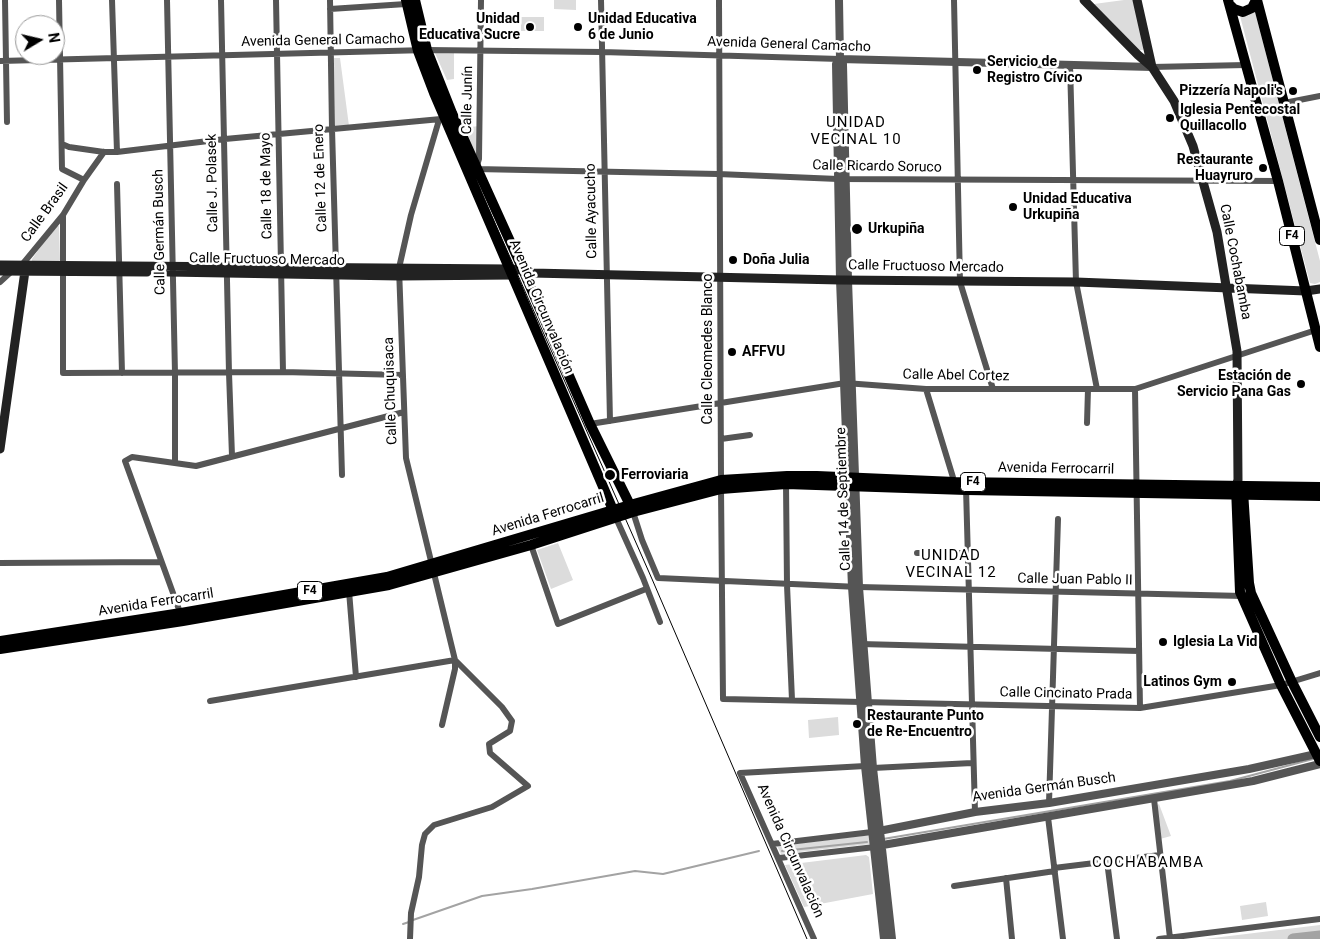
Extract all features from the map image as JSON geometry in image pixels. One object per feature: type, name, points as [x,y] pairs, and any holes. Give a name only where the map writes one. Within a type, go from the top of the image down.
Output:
[{"type":"main road","name":"Calle Cochabamba","points":[[1084,0],[1138,56],[1152,67],[1174,101],[1194,146],[1216,232],[1238,351],[1239,488]]},
{"type":"main road","points":[[1137,0],[1152,67]]},
{"type":"main road","name":"F4","points":[[1229,3],[1234,9],[1244,12],[1252,8],[1257,0]]},
{"type":"main road","name":"F4","points":[[1257,0],[1318,221],[1320,240]]},
{"type":"main road","name":"Avenida Circunvalación","points":[[409,1],[442,119],[520,273],[590,424],[632,508]]},
{"type":"main road","name":"F4","points":[[1229,3],[1278,181],[1320,347]]},
{"type":"main road","name":"Avenida Circunvalación","points":[[423,51],[452,113],[520,273],[614,514]]},
{"type":"main road","name":"Calle Fructuoso Mercado","points":[[0,264],[24,268],[64,269],[606,274],[960,282],[1076,282],[1306,291],[1320,288]]},
{"type":"main road","points":[[0,449],[24,268]]},
{"type":"main road","name":"Calle Fructuoso Mercado","points":[[0,271],[13,271],[24,268]]},
{"type":"main road","name":"Avenida Ferrocarril","points":[[0,649],[348,589],[389,585],[433,568],[632,508],[721,484],[787,476],[960,486],[1137,489],[1320,487]]},
{"type":"main road","name":"Avenida Ferrocarril","points":[[721,484],[852,481]]},
{"type":"main road","points":[[1239,488],[1240,587],[1246,595],[1320,737]]},
{"type":"main road","name":"Avenida Ferrocarril","points":[[1239,488],[1320,496]]},
{"type":"main road","name":"Avenida Ferrocarril","points":[[433,568],[531,545],[614,514]]},
{"type":"main road","points":[[1246,595],[1281,685],[1319,758]]},
{"type":"main road","name":"Avenida Ferrocarril","points":[[0,641],[182,617]]},
{"type":"street","points":[[4,0],[3,61],[7,122]]},
{"type":"street","points":[[59,0],[59,15]]},
{"type":"street","points":[[112,0],[117,152]]},
{"type":"street","name":"Calle Germán Busch","points":[[167,0],[175,373],[175,463]]},
{"type":"street","name":"Calle J. Polasek","points":[[221,0],[232,456]]},
{"type":"street","name":"Calle 18 de Mayo","points":[[276,0],[283,372]]},
{"type":"street","name":"Calle 12 de Enero","points":[[330,0],[342,475]]},
{"type":"street","name":"Calle Junín","points":[[476,169],[479,159],[481,0]]},
{"type":"street","name":"Calle Ayacucho","points":[[601,0],[610,421]]},
{"type":"street","name":"Calle Cleomedes Blanco","points":[[719,0],[718,174],[723,699]]},
{"type":"street","name":"Calle 14 de Septiembre","points":[[839,0],[840,59],[844,64],[842,179],[844,280],[856,587],[875,832],[892,939]]},
{"type":"street","points":[[954,0],[960,282],[993,389]]},
{"type":"street","points":[[330,9],[409,1]]},
{"type":"street","name":"Avenida General Camacho","points":[[65,60],[481,50],[1152,67],[1246,66]]},
{"type":"street","points":[[1070,64],[1076,282],[1097,389]]},
{"type":"street","points":[[60,65],[62,169],[84,180]]},
{"type":"street","points":[[1284,103],[1320,96]]},
{"type":"street","points":[[62,144],[69,147],[117,152],[225,139],[442,119]]},
{"type":"street","name":"Calle Chuquisaca","points":[[442,119],[412,215],[399,272],[408,470],[455,660]]},
{"type":"street","name":"Calle Brasil","points":[[24,268],[63,215],[104,152]]},
{"type":"street","name":"Calle Ricardo Soruco","points":[[476,169],[959,181],[1278,181]]},
{"type":"street","points":[[117,184],[122,373]]},
{"type":"street","points":[[63,215],[63,373],[283,372],[403,375]]},
{"type":"street","points":[[0,282],[13,271]]},
{"type":"street","name":"Calle Abel Cortez","points":[[590,424],[849,384],[926,389],[1135,390],[1316,330]]},
{"type":"street","points":[[926,389],[960,486],[968,553],[972,763],[975,812]]},
{"type":"street","points":[[1087,422],[1088,390]]},
{"type":"street","points":[[1135,390],[1140,708]]},
{"type":"street","points":[[182,617],[125,462],[132,458],[196,466],[404,412]]},
{"type":"street","points":[[721,439],[750,435]]},
{"type":"street","points":[[786,484],[787,585],[792,700]]},
{"type":"street","name":"Avenida Circunvalación","points":[[632,508],[642,540],[658,578]]},
{"type":"street","name":"Avenida Circunvalación","points":[[614,514],[660,622]]},
{"type":"street","points":[[1049,803],[1058,518]]},
{"type":"street","points":[[531,545],[558,624],[646,589]]},
{"type":"street","points":[[917,553],[968,553]]},
{"type":"street","points":[[0,563],[161,562]]},
{"type":"street","name":"Calle Juan Pablo II","points":[[658,578],[856,587],[1246,595]]},
{"type":"street","points":[[348,589],[356,677]]},
{"type":"street","points":[[860,644],[1138,651]]},
{"type":"street","points":[[210,701],[455,660]]},
{"type":"street","points":[[442,724],[455,660]]},
{"type":"street","points":[[410,939],[411,912],[419,877],[425,834],[434,825],[492,807],[528,786],[490,753],[489,744],[510,731],[512,721],[502,706],[455,660]]},
{"type":"street","name":"Calle Cincinato Prada","points":[[723,699],[1140,708],[1281,685],[1320,673]]},
{"type":"street","name":"Avenida Germán Busch","points":[[779,858],[878,846],[1252,781],[1319,758]]},
{"type":"street","name":"Avenida Germán Busch","points":[[772,844],[875,832],[975,812],[1049,803],[1319,758]]},
{"type":"street","points":[[869,767],[972,763]]},
{"type":"street","name":"Avenida Circunvalación","points":[[814,939],[740,774],[869,767]]},
{"type":"street","points":[[1154,799],[1170,938]]},
{"type":"street","points":[[1048,817],[1063,939]]},
{"type":"street","name":"Calle 14 de Septiembre","points":[[878,846],[884,939]]},
{"type":"street","points":[[954,886],[1054,869],[1160,855]]},
{"type":"street","points":[[1108,861],[1117,939]]},
{"type":"street","points":[[1006,878],[1012,939]]},
{"type":"street","points":[[1159,939],[1320,919]]},
{"type":"shaded area","points":[[554,0],[576,0],[576,10],[554,9]]},
{"type":"shaded area","points":[[1133,0],[1144,47],[1143,50],[1139,50],[1094,4]]},
{"type":"shaded area","points":[[1255,12],[1320,261],[1320,282],[1315,284],[1310,283],[1240,16]]},
{"type":"shaded area","points":[[521,17],[544,17],[544,31],[521,31]]},
{"type":"shaded area","points":[[435,53],[454,53],[454,79],[447,80]]},
{"type":"shaded area","points":[[334,58],[340,58],[349,126],[335,127]]},
{"type":"shaded area","points":[[479,126],[477,157],[463,128]]},
{"type":"shaded area","points":[[56,225],[59,226],[59,262],[32,261],[32,259]]},
{"type":"shaded area","points":[[558,543],[573,580],[551,589],[537,550]]},
{"type":"shaded area","points":[[838,717],[839,735],[809,738],[808,720]]},
{"type":"shaded area","points":[[1159,804],[1171,836],[1160,839],[1156,806]]},
{"type":"shaded area","points":[[870,835],[871,844],[781,854],[777,846]]},
{"type":"shaded area","points":[[866,855],[869,857],[873,894],[804,907],[785,865]]},
{"type":"shaded area","points":[[1266,902],[1268,916],[1242,920],[1240,906]]},
{"type":"shaded area","points":[[1320,925],[1320,939],[1205,939]]},
{"type":"waterway","points":[[883,839],[1230,781],[1313,759]]},
{"type":"waterway","points":[[782,851],[867,842]]},
{"type":"waterway","points":[[413,920],[482,896],[635,871],[663,874],[759,851]]},
{"type":"waterway","points":[[403,924],[409,922]]},
{"type":"waterway","points":[[1293,939],[1320,936]]},
{"type":"tram line","points":[[411,0],[423,50],[438,94],[652,579],[807,939]]},
{"type":"place","name":"Unidad Educativa Sucre","points":[[530,27]]},
{"type":"place","name":"Unidad Educativa 6 de Junio","points":[[578,27]]},
{"type":"place","name":"Servicio de Registro Cívico","points":[[977,70]]},
{"type":"place","name":"Pizzería Napoli's","points":[[1293,91]]},
{"type":"place","name":"Iglesia Pentecostal Quillacollo","points":[[1170,118]]},
{"type":"place","name":"Restaurante Huayruro","points":[[1263,168]]},
{"type":"place","name":"Unidad Educativa Urkupiña","points":[[1013,207]]},
{"type":"place","name":"Urkupiña","points":[[857,229]]},
{"type":"place","name":"Doña Julia","points":[[733,260]]},
{"type":"place","name":"AFFVU","points":[[732,352]]},
{"type":"place","name":"Estación de Servicio Pana Gas","points":[[1301,384]]},
{"type":"place","name":"Ferroviaria","points":[[610,475]]},
{"type":"place","name":"Iglesia La Vid","points":[[1163,642]]},
{"type":"place","name":"Latinos Gym","points":[[1232,682]]},
{"type":"place","name":"Restaurante Punto de Re-Encuentro","points":[[857,724]]},
{"type":"district","name":"UNIDAD VECINAL 10","points":[[856,132]]},
{"type":"district","name":"UNIDAD VECINAL 12","points":[[951,564]]},
{"type":"district","name":"COCHABAMBA","points":[[1148,863]]}]
